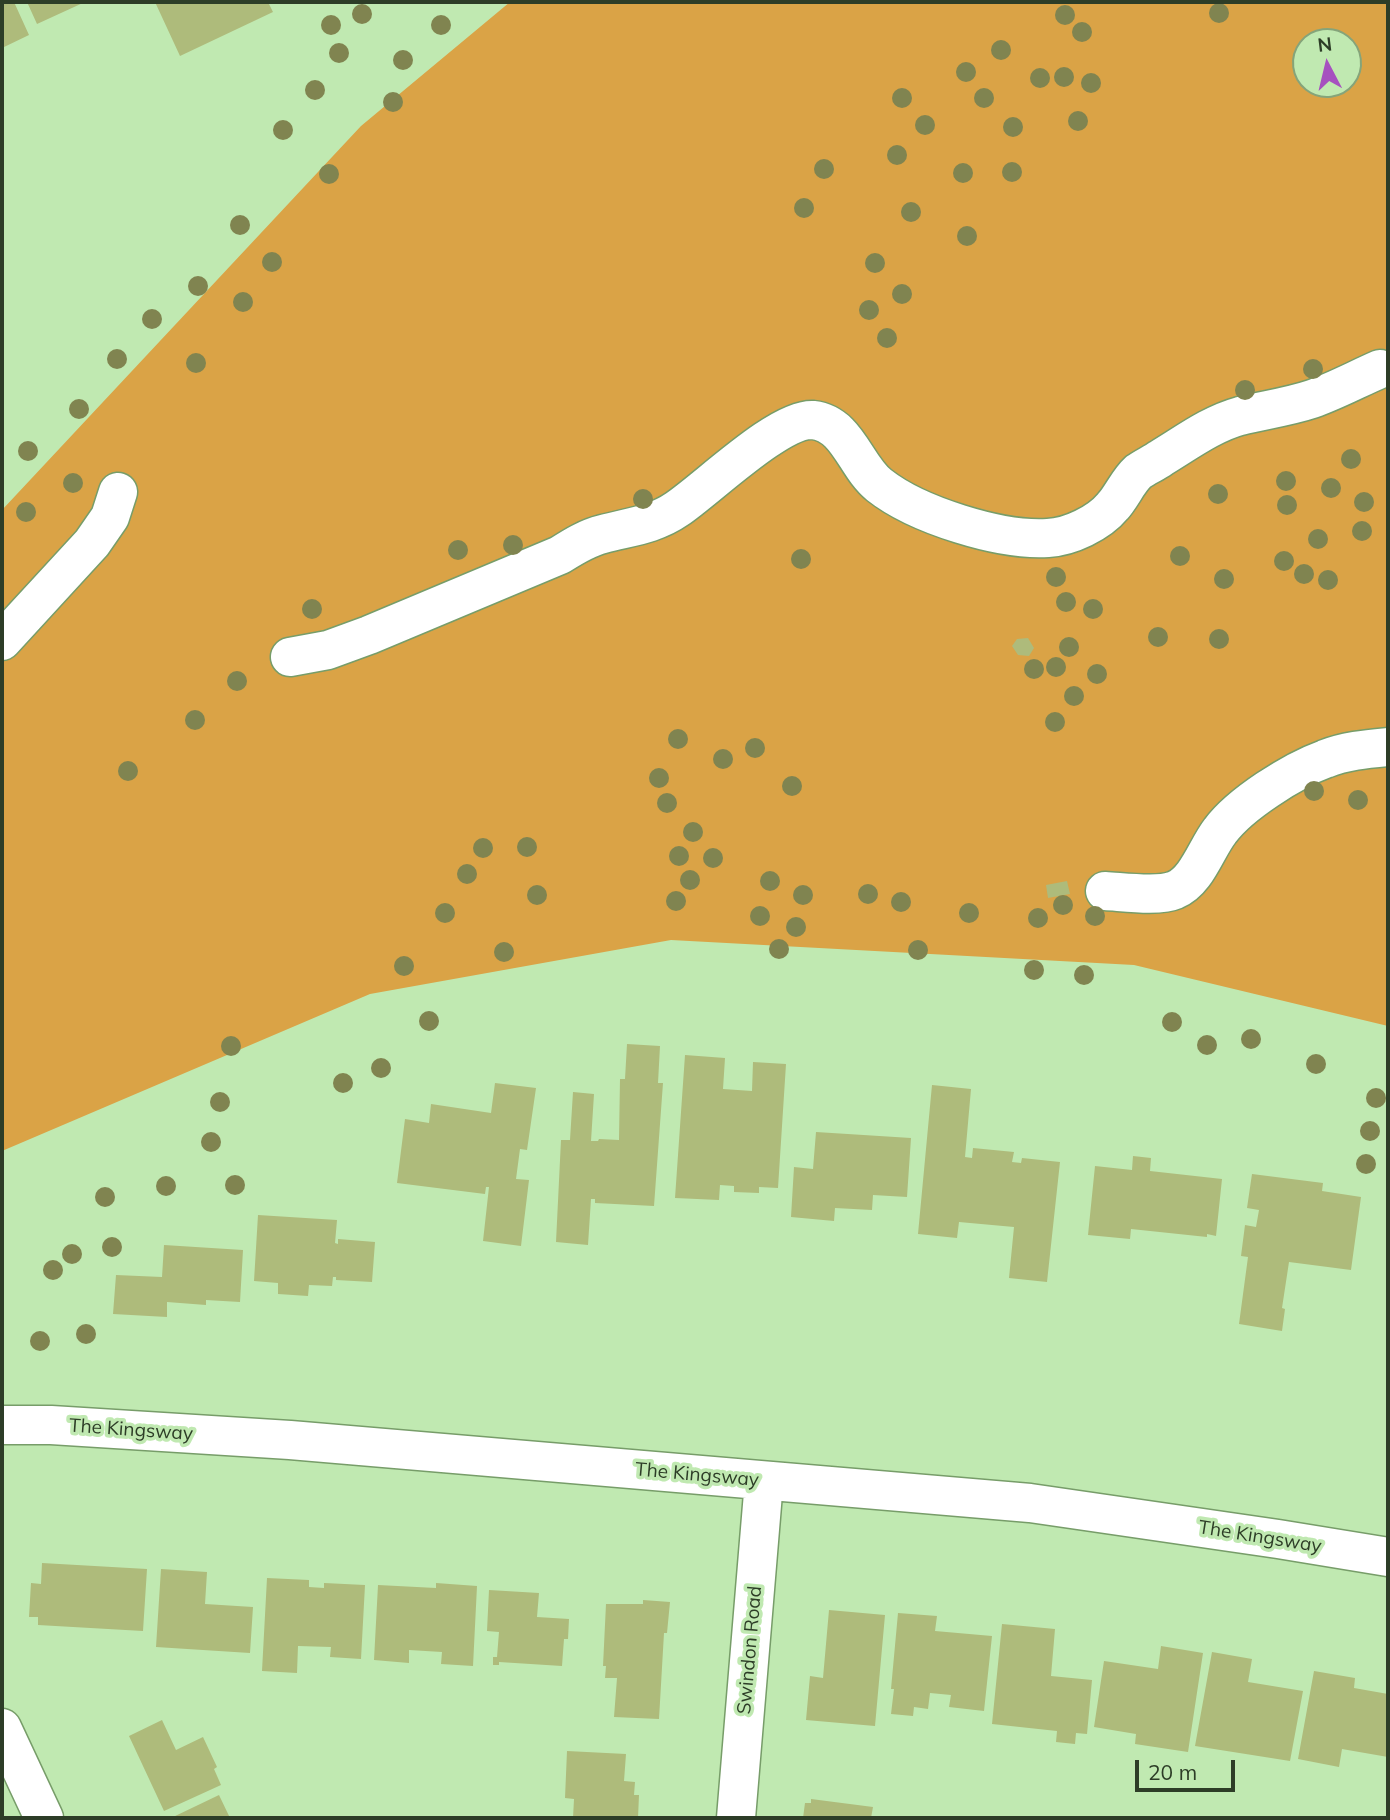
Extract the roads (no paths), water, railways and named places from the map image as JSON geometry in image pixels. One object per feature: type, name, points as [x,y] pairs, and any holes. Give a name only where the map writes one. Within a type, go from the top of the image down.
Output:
[{"type":"street","points":[[290,657],[328,650],[369,635],[561,555],[586,539],[636,528],[655,520],[676,510],[742,457],[799,421],[814,420],[831,426],[843,436],[877,484],[926,512],[970,527],[1016,536],[1049,538],[1092,523],[1112,508],[1137,473],[1228,420],[1314,398],[1380,369]]},
{"type":"street","points":[[2,641],[92,543],[110,517],[118,492]]},
{"type":"street","points":[[1105,891],[1172,892],[1186,885],[1218,833],[1235,813],[1258,797],[1325,759],[1365,749],[1388,747]]},
{"type":"street","name":"The Kingsway","points":[[2,1426],[51,1425],[290,1440],[1030,1503],[1388,1557]]},
{"type":"street","name":"Swindon Road","points":[[736,1818],[764,1481]]},
{"type":"street","points":[[2,1728],[44,1818]]}]
